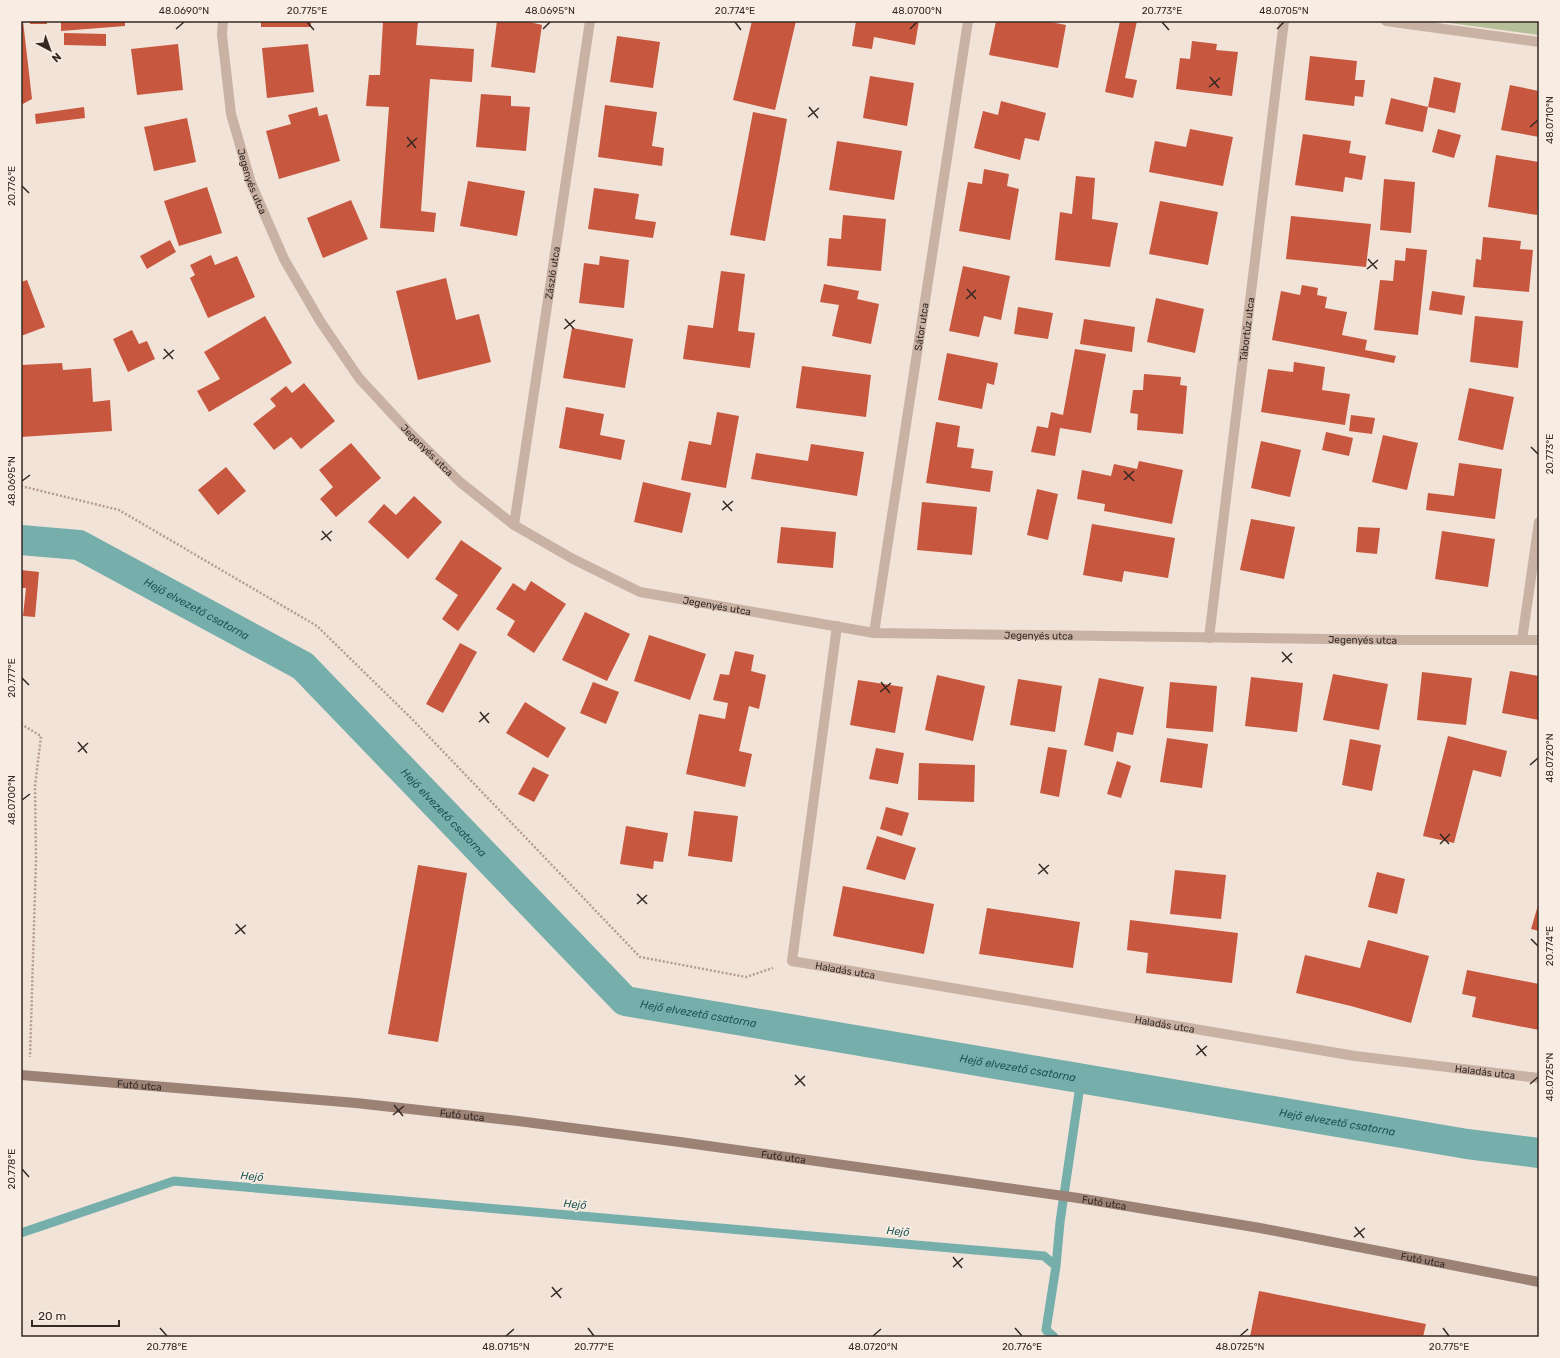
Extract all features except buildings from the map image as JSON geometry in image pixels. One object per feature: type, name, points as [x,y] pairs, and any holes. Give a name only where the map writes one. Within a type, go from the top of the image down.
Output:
[{"type":"main road","name":"Futó utca","points":[[25,1075],[356,1103],[518,1121],[680,1142],[1078,1198],[1260,1228],[1539,1282]]},
{"type":"street","name":"Jegenyés utca","points":[[223,21],[222,35],[230,114],[251,183],[284,259],[320,321],[359,378],[408,432],[460,482],[514,525],[573,559],[640,592],[874,633],[1209,638],[1539,640]]},
{"type":"street","name":"Zászló utca","points":[[514,525],[590,21]]},
{"type":"street","name":"Sátor utca","points":[[874,633],[968,21]]},
{"type":"street","name":"Tábortűz utca","points":[[1209,638],[1284,21]]},
{"type":"street","points":[[1386,21],[1539,42]]},
{"type":"street","points":[[1522,640],[1539,522]]},
{"type":"street","points":[[792,961],[837,626]]},
{"type":"street","name":"Haladás utca","points":[[792,961],[1355,1056],[1539,1078]]},
{"type":"path","points":[[21,486],[119,510],[317,626],[412,719],[640,957],[746,977],[792,961]]},
{"type":"path","points":[[21,724],[41,736],[35,786],[36,859],[25,1075]]},
{"type":"green space","points":[[1435,21],[1539,21],[1539,35]]},
{"type":"waterway","name":"Hejő elvezető csatorna","points":[[21,540],[79,545],[303,666],[625,1001],[1467,1144],[1539,1153]]},
{"type":"waterway","points":[[1056,1266],[1060,1222],[1081,1079]]},
{"type":"waterway","name":"Hejő","points":[[21,1233],[174,1181],[1044,1256],[1056,1266],[1046,1330],[1054,1337]]}]
